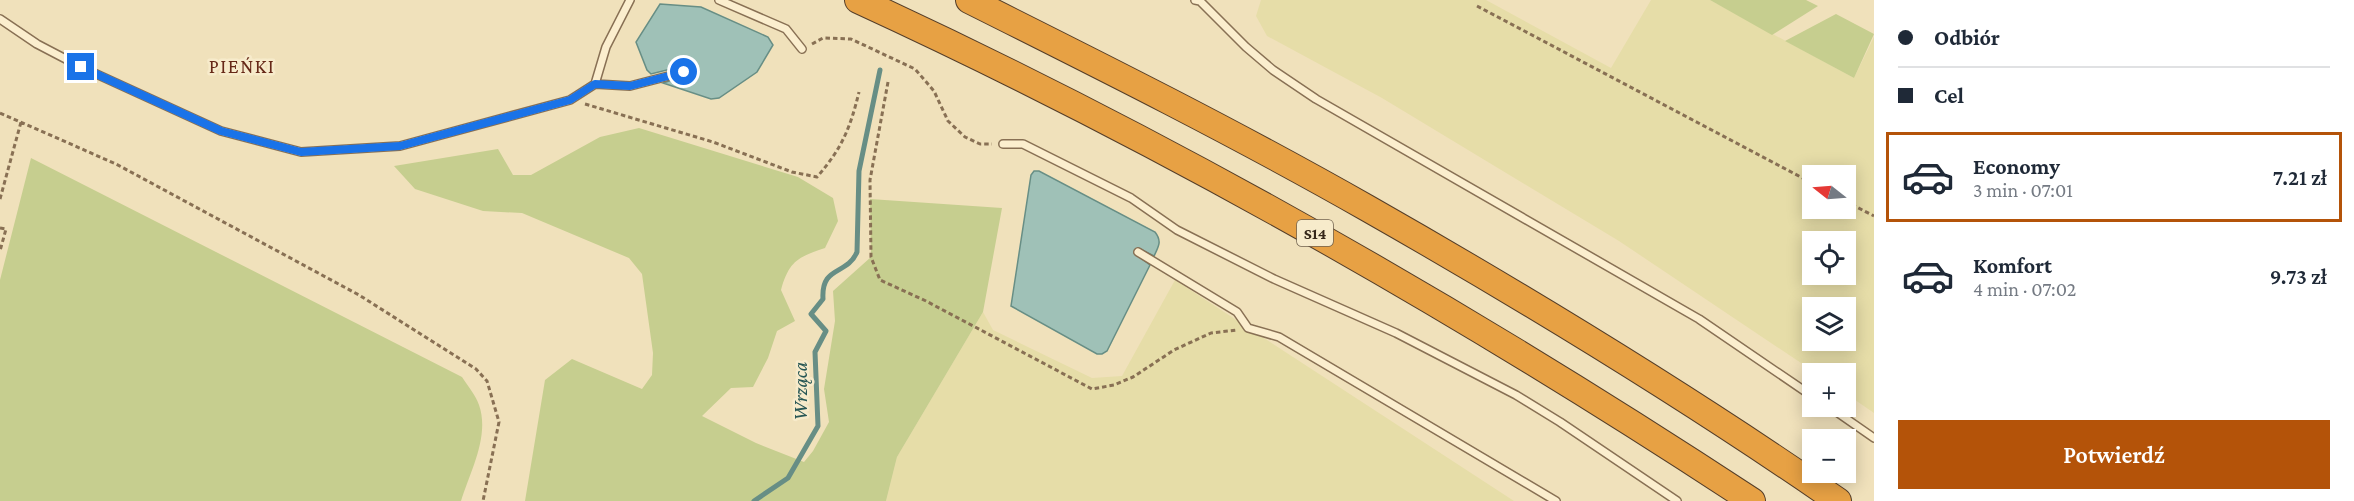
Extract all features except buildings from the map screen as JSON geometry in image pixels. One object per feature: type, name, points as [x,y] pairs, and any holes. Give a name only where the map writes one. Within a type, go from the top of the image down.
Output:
[{"type":"highway","name":"S14","points":[[858,0],[1032,84],[1283,215],[1479,329],[1657,439],[1752,501]]},
{"type":"highway","name":"S14","points":[[969,0],[1169,101],[1367,208],[1621,360],[1764,450],[1838,501]]},
{"type":"lane","points":[[595,84],[606,47],[630,0]]},
{"type":"lane","points":[[719,0],[786,29],[802,49]]},
{"type":"lane","points":[[1195,0],[1200,2],[1273,70],[1316,99],[1699,319],[1802,389]]},
{"type":"lane","points":[[0,20],[37,45],[221,131],[301,152],[400,146],[565,101],[595,84],[630,86],[684,72]]},
{"type":"lane","points":[[1003,144],[1023,144],[1131,198],[1177,230],[1231,258],[1396,333],[1516,395],[1677,501]]},
{"type":"lane","points":[[1138,252],[1237,312],[1248,328],[1279,337],[1556,501]]},
{"type":"lane","points":[[1844,417],[1874,438]]},
{"type":"path","points":[[1477,6],[1802,178]]},
{"type":"path","points":[[802,49],[823,38],[851,39],[915,69],[934,91],[948,121],[965,137],[980,144],[1003,144]]},
{"type":"path","points":[[888,82],[870,180],[871,257],[880,280],[926,301],[1092,389],[1114,385],[1133,377],[1174,350],[1211,333],[1248,328]]},
{"type":"path","points":[[565,101],[598,107],[713,142],[792,172],[817,177],[835,156],[850,126],[859,92]]},
{"type":"path","points":[[0,113],[116,164],[359,295],[476,369],[488,381],[499,422],[483,501]]},
{"type":"path","points":[[0,199],[21,122]]},
{"type":"path","points":[[1856,207],[1874,216]]},
{"type":"path","points":[[0,228],[6,229],[0,251]]},
{"type":"shaded area","points":[[1261,0],[1486,0],[1611,68],[1651,0],[1710,0],[1854,78],[1874,37],[1874,413],[1856,401],[1856,363],[1802,364],[1619,241],[1382,98],[1267,36],[1256,16]]},
{"type":"shaded area","points":[[1175,280],[1514,501],[886,501],[897,457],[983,312],[993,330],[1092,378],[1122,376]]},
{"type":"green space","points":[[1710,0],[1806,0],[1818,6],[1772,35]]},
{"type":"green space","points":[[1836,14],[1874,34],[1854,78],[1785,41]]},
{"type":"green space","points":[[639,128],[798,177],[833,198],[838,221],[825,248],[801,258],[791,266],[784,280],[781,290],[795,321],[777,331],[768,358],[753,387],[731,388],[702,416],[756,443],[804,462],[813,451],[829,422],[824,389],[835,321],[833,291],[871,257],[870,199],[1002,208],[983,312],[897,457],[886,501],[525,501],[545,380],[572,359],[642,389],[652,375],[653,353],[642,274],[629,258],[522,213],[483,211],[415,189],[394,166],[498,149],[513,175],[531,175],[600,137]]},
{"type":"green space","points":[[31,158],[462,377],[479,405],[482,429],[478,454],[461,501],[0,501],[0,280]]},
{"type":"water","points":[[660,4],[701,7],[768,37],[773,45],[757,72],[719,98],[711,99],[663,83],[691,74],[687,65],[651,74],[647,70],[636,42]]},
{"type":"water","points":[[1034,171],[1039,171],[1155,232],[1158,238],[1154,256],[1138,248],[1134,253],[1150,265],[1107,351],[1102,354],[1097,354],[1011,306],[1031,175]]},
{"type":"waterway","name":"Wrząca","points":[[754,501],[788,478],[818,426],[815,352],[826,331],[811,314],[823,299],[823,288],[826,281],[853,260],[857,252],[859,171],[880,70]]},
{"type":"district","name":"PIEŃKI","points":[[242,66]]},
{"type":"route","points":[[81,67],[221,131],[263,144],[301,152],[400,146],[570,100],[595,84],[630,86],[684,72]]}]
